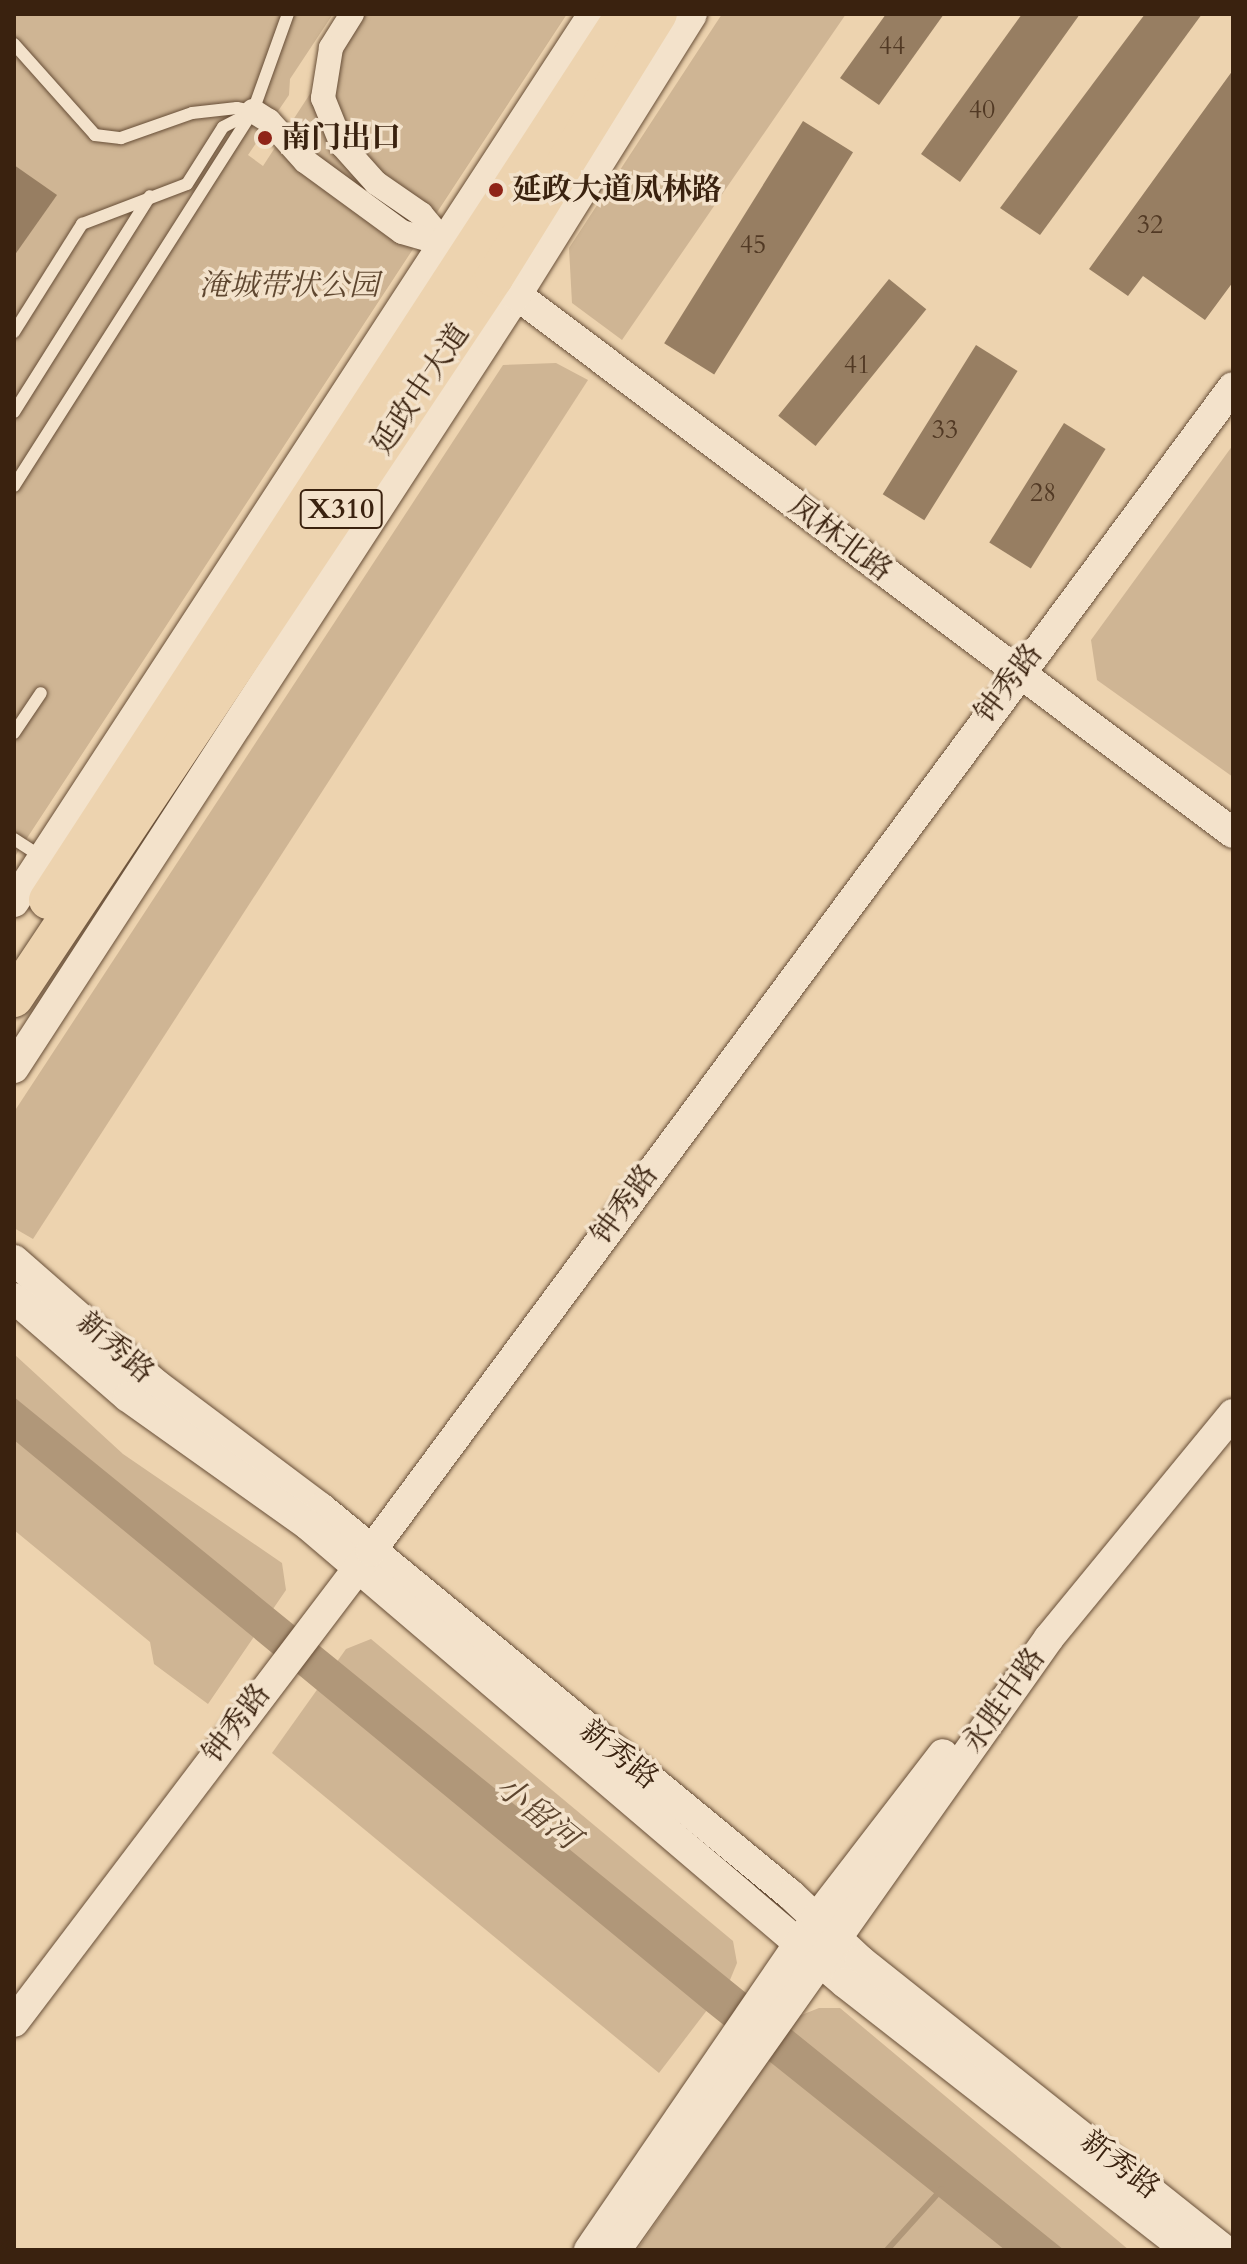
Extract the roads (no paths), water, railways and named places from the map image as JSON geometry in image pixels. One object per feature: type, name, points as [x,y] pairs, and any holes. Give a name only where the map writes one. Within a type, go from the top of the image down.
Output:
[{"type":"main road","name":"延政中大道","points":[[14,998],[481,270],[625,14]]},
{"type":"main road","name":"延政中大道","points":[[14,952],[658,14]]},
{"type":"street","points":[[352,14],[331,48],[323,98],[342,145],[376,183],[421,214],[481,270]]},
{"type":"street","points":[[14,1068],[481,270],[593,14]]},
{"type":"street","points":[[14,902],[43,858],[481,270],[692,14]]},
{"type":"street","points":[[253,111],[269,121],[305,161],[402,232],[481,270]]},
{"type":"street","name":"凤林北路","points":[[481,270],[1233,833]]},
{"type":"street","name":"钟秀路","points":[[14,2022],[315,1618],[363,1560],[1017,672],[1233,387]]},
{"type":"street","name":"新秀路","points":[[14,1260],[363,1560],[1187,2250]]},
{"type":"street","name":"新秀路","points":[[14,1298],[128,1397],[308,1525],[363,1560]]},
{"type":"street","name":"永胜中路","points":[[748,2044],[818,1941],[1049,1638],[1233,1414]]},
{"type":"street","name":"新秀路","points":[[818,1941],[1225,2250]]},
{"type":"street","points":[[589,2250],[748,2044]]},
{"type":"street","points":[[616,2250],[748,2044]]},
{"type":"lane","points":[[14,486],[253,111],[288,14]]},
{"type":"lane","points":[[14,44],[95,135],[121,138],[192,113],[237,108],[253,111]]},
{"type":"lane","points":[[14,332],[82,224],[187,184],[223,127],[253,111]]},
{"type":"lane","points":[[14,412],[150,196]]},
{"type":"lane","points":[[14,733],[41,693]]},
{"type":"lane","points":[[14,839],[43,858]]},
{"type":"waterway","points":[[887,2250],[942,2189]]},
{"type":"place","name":"南门出口","points":[[265,138]]},
{"type":"place","name":"延政大道凤林路","points":[[496,190]]},
{"type":"park label","name":"淹城带状公园","points":[[289,286]]},
{"type":"water label","name":"小留河","points":[[537,1813]]}]
